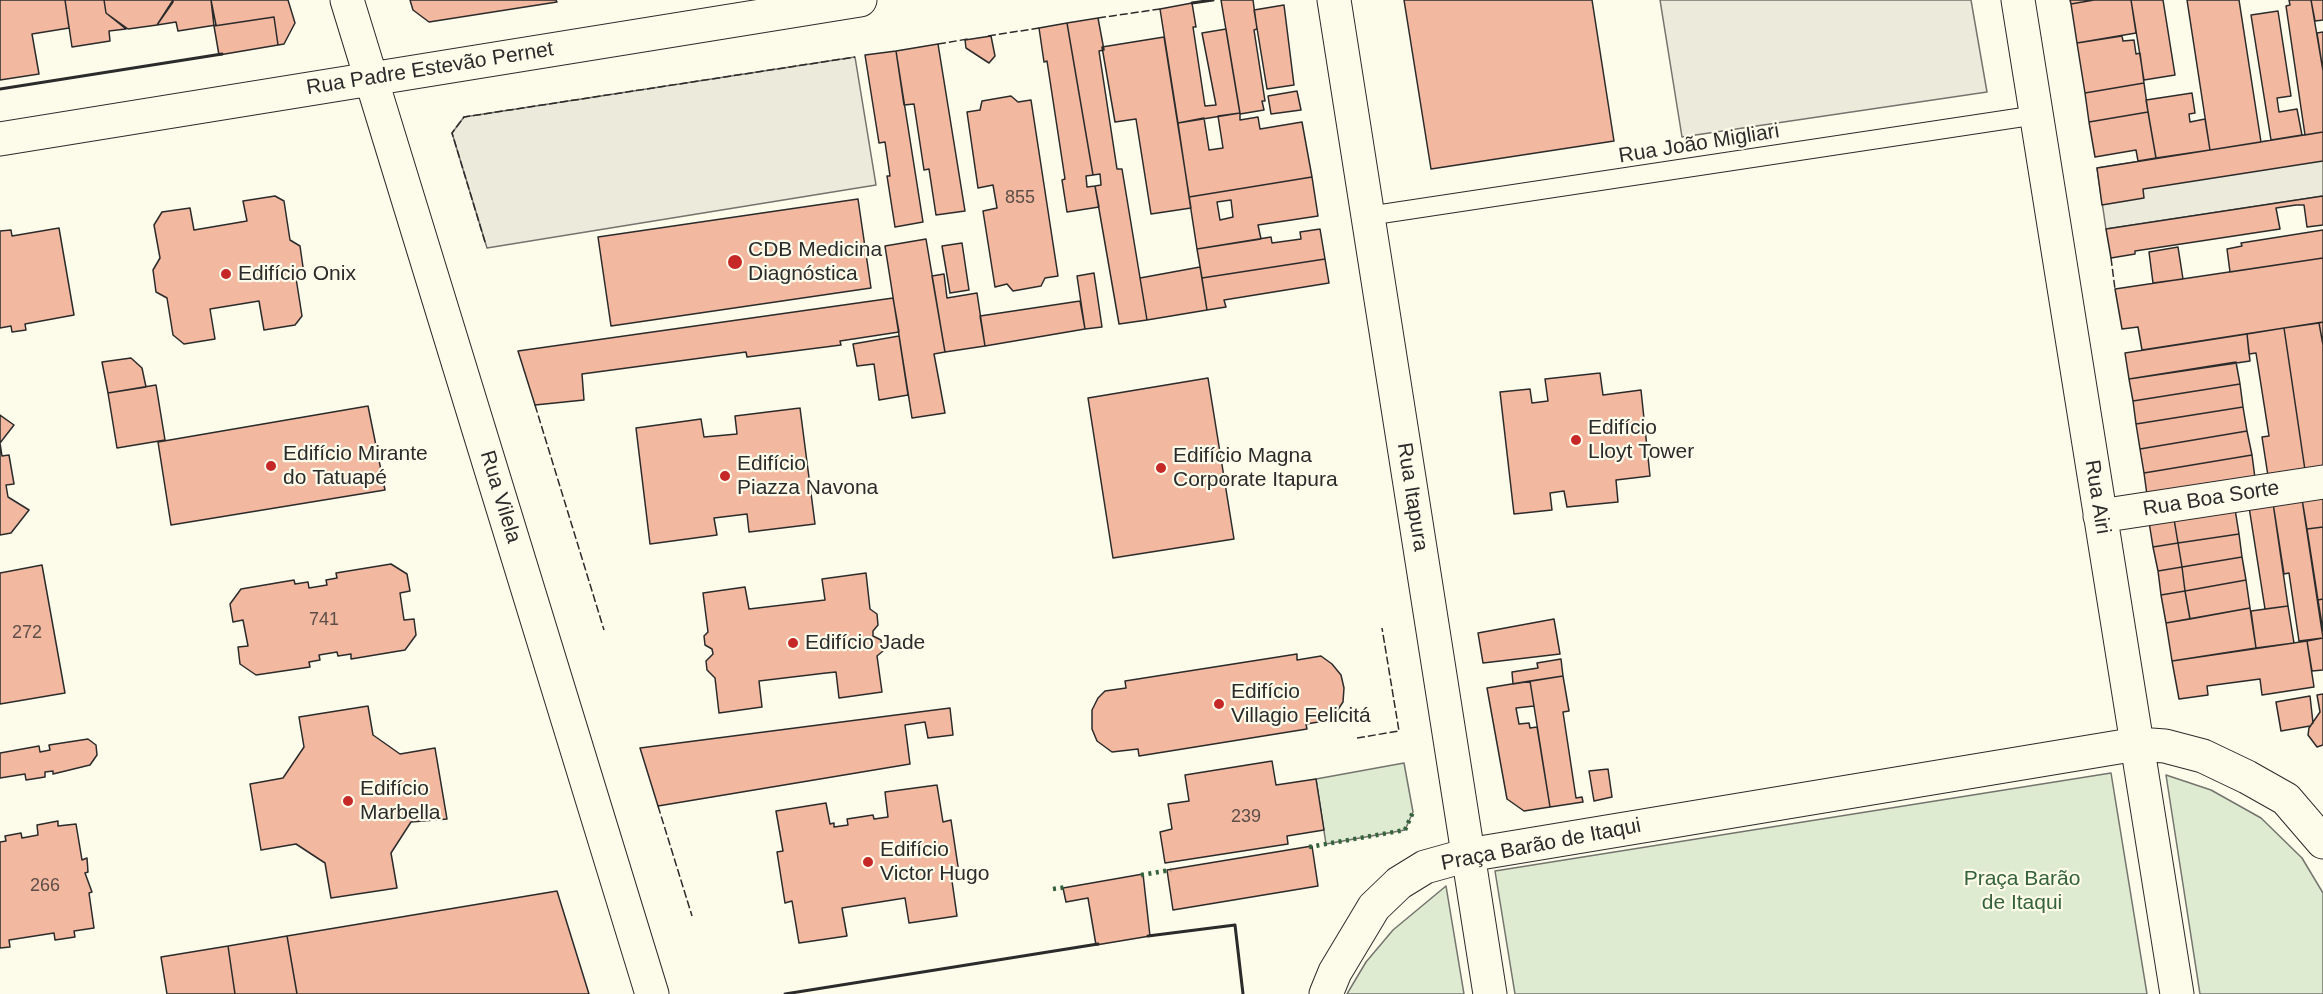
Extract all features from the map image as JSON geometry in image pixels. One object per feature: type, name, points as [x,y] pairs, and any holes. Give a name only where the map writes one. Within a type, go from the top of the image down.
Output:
[{"type":"street","name":"Rua Vilela","points":[[347,0],[652,994]]},
{"type":"street","name":"Rua Padre Estevão Pernet","points":[[0,139],[860,0]]},
{"type":"street","name":"Rua Itapura","points":[[1334,0],[1490,994]]},
{"type":"street","name":"Rua Airi","points":[[2018,0],[2177,994]]},
{"type":"street","name":"Rua Boa Sorte","points":[[2100,516],[2323,482]]},
{"type":"street","name":"Praça Barão de Itaqui","points":[[1326,994],[1335,972],[1374,908],[1399,883],[1425,867],[1468,855],[2137,744],[2165,746],[2203,756],[2247,777],[2286,799],[2323,842]]},
{"type":"lane","name":"Rua João Migliari","points":[[1368,216],[2037,115]]},
{"type":"green space","points":[[1404,763],[1413,812],[1405,830],[1326,844],[1316,779]]},
{"type":"green space","name":"Praça Barão de Itaqui","points":[[2111,773],[2147,994],[1515,994],[1495,871]]},
{"type":"green space","points":[[2166,775],[2211,790],[2261,818],[2302,858],[2323,893],[2323,994],[2200,994]]},
{"type":"green space","points":[[1446,886],[1464,994],[1347,994],[1366,962],[1393,930]]},
{"type":"shaded area","points":[[1660,0],[1971,0],[1987,92],[1682,137]]},
{"type":"shaded area","points":[[855,57],[876,185],[487,248],[452,133],[464,117]]},
{"type":"shaded area","points":[[2323,132],[2323,196],[2106,229],[2097,168]]},
{"type":"building","points":[[0,0],[65,0],[69,28],[32,34],[39,74],[0,80]]},
{"type":"building","points":[[65,0],[104,0],[106,13],[126,29],[109,31],[110,41],[72,47]]},
{"type":"building","points":[[104,0],[173,0],[173,2],[157,25],[128,29],[106,13]]},
{"type":"building","points":[[173,0],[211,0],[216,25],[178,31],[176,22],[157,25]]},
{"type":"building","points":[[211,0],[288,0],[295,23],[284,44],[278,45],[274,17],[214,26]]},
{"type":"building","points":[[410,0],[556,0],[557,2],[429,22],[413,10]]},
{"type":"building","points":[[1221,0],[1253,0],[1257,29],[1254,30],[1265,101],[1262,101],[1264,110],[1240,114]]},
{"type":"building","points":[[1404,0],[1592,0],[1614,141],[1431,169]]},
{"type":"building","points":[[2070,0],[2094,0],[2071,4]]},
{"type":"building","points":[[2094,0],[2131,0],[2136,33],[2077,43],[2071,4]]},
{"type":"building","points":[[2131,0],[2163,0],[2175,75],[2144,80]]},
{"type":"building","points":[[2187,0],[2239,0],[2261,142],[2210,150]]},
{"type":"building","points":[[2289,0],[2311,0],[2323,71],[2323,132],[2305,135],[2286,6],[2290,5]]},
{"type":"building","points":[[2311,0],[2323,0],[2323,20],[2315,21]]},
{"type":"building","points":[[1192,3],[1196,27],[1193,27],[1205,106],[1216,105],[1202,33],[1226,29],[1240,113],[1178,123],[1160,9]]},
{"type":"building","points":[[1284,5],[1294,85],[1267,89],[1254,10]]},
{"type":"building","points":[[2278,11],[2291,96],[2277,98],[2279,112],[2297,109],[2302,135],[2271,140],[2251,15]]},
{"type":"building","points":[[274,17],[278,45],[219,55],[214,26]]},
{"type":"building","points":[[1098,18],[1104,50],[1099,51],[1117,169],[1122,169],[1147,320],[1119,324],[1095,186],[1101,185],[1100,174],[1093,175],[1067,23]]},
{"type":"building","points":[[1067,23],[1093,175],[1086,176],[1087,187],[1095,186],[1099,207],[1067,212],[1062,180],[1065,179],[1047,61],[1044,62],[1039,28]]},
{"type":"building","points":[[2323,32],[2323,71],[2317,33]]},
{"type":"building","points":[[991,36],[995,56],[989,63],[966,48],[965,40]]},
{"type":"building","points":[[2122,36],[2123,41],[2134,40],[2136,54],[2140,53],[2144,83],[2085,93],[2077,43]]},
{"type":"building","points":[[1164,37],[1191,208],[1151,214],[1136,119],[1115,122],[1102,47]]},
{"type":"building","points":[[938,44],[965,211],[936,215],[929,169],[924,170],[914,104],[904,105],[896,51]]},
{"type":"building","points":[[896,51],[923,222],[895,227],[887,176],[890,176],[885,142],[879,143],[865,55]]},
{"type":"building","points":[[2144,83],[2148,112],[2089,122],[2085,93]]},
{"type":"building","points":[[1297,91],[1301,110],[1271,114],[1268,96]]},
{"type":"building","points":[[2192,93],[2195,113],[2189,114],[2190,122],[2205,119],[2210,150],[2156,158],[2146,100]]},
{"type":"building","points":[[1011,96],[1018,102],[1031,100],[1058,276],[1045,278],[1041,286],[1013,291],[1007,284],[995,287],[983,211],[997,208],[993,185],[978,188],[967,112],[980,110],[982,101]]},
{"type":"building","points":[[2148,112],[2156,158],[2138,161],[2136,150],[2095,157],[2089,122]]},
{"type":"building","points":[[1240,113],[1240,120],[1258,117],[1260,129],[1302,122],[1312,177],[1189,197],[1178,123],[1204,118],[1209,150],[1223,148],[1218,116]]},
{"type":"building","points":[[2323,132],[2323,161],[2143,189],[2144,198],[2102,205],[2097,168]]},
{"type":"building","points":[[1312,177],[1318,216],[1258,225],[1261,239],[1197,249],[1189,197]],"holes":[[[1231,200],[1233,217],[1220,220],[1217,202]]]},
{"type":"building","name":"Edifício Onix","points":[[275,196],[284,201],[290,240],[300,246],[303,267],[296,278],[302,316],[295,325],[264,330],[259,301],[210,309],[215,339],[184,344],[173,335],[167,298],[156,292],[153,270],[160,258],[154,225],[162,212],[190,208],[194,230],[247,221],[243,201]]},
{"type":"building","points":[[2323,196],[2323,225],[2307,227],[2304,205],[2276,208],[2280,229],[2135,251],[2135,254],[2111,258],[2106,229]]},
{"type":"building","name":"CDB Medicina Diagnóstica","points":[[858,199],[871,288],[611,326],[598,237]]},
{"type":"building","points":[[59,228],[74,315],[25,324],[26,330],[12,332],[11,326],[0,328],[0,231],[11,230],[12,236]]},
{"type":"building","points":[[1320,229],[1325,259],[1202,278],[1197,249],[1271,237],[1272,243],[1301,239],[1300,232]]},
{"type":"building","points":[[2323,230],[2323,258],[2230,272],[2227,249],[2242,246],[2241,243]]},
{"type":"building","points":[[926,239],[945,352],[934,354],[945,413],[912,418],[885,246]]},
{"type":"building","points":[[962,243],[969,290],[950,293],[942,246]]},
{"type":"building","points":[[2178,247],[2183,279],[2153,283],[2149,252]]},
{"type":"building","points":[[2323,258],[2323,322],[2142,350],[2138,327],[2122,329],[2115,289]]},
{"type":"building","points":[[1325,259],[1329,283],[1224,300],[1226,307],[1207,310],[1202,278]]},
{"type":"building","points":[[1200,267],[1207,310],[1147,320],[1140,278]]},
{"type":"building","points":[[1094,273],[1102,327],[1085,329],[1077,276]]},
{"type":"building","points":[[944,274],[947,298],[977,293],[985,346],[945,352],[932,276]]},
{"type":"building","points":[[893,298],[899,332],[840,341],[841,345],[747,357],[746,352],[582,374],[584,400],[535,405],[518,351]]},
{"type":"building","points":[[1080,301],[1085,329],[985,346],[980,316]]},
{"type":"building","points":[[2323,322],[2323,345],[2319,323]]},
{"type":"building","points":[[2319,323],[2323,345],[2323,467],[2305,470],[2284,328]]},
{"type":"building","points":[[2284,328],[2305,470],[2268,476],[2262,437],[2269,436],[2256,353],[2249,354],[2247,334]]},
{"type":"building","points":[[2247,334],[2250,361],[2129,379],[2125,353]]},
{"type":"building","points":[[899,336],[908,395],[879,400],[874,364],[857,366],[853,344]]},
{"type":"building","points":[[131,358],[142,368],[146,387],[108,393],[102,362]]},
{"type":"building","points":[[2236,362],[2240,384],[2133,401],[2129,379]]},
{"type":"building","name":"Edifício Lloyt Tower","points":[[1600,373],[1603,395],[1641,390],[1650,476],[1616,480],[1618,502],[1567,507],[1564,491],[1550,493],[1552,510],[1514,514],[1500,392],[1530,389],[1532,403],[1548,401],[1545,379]]},
{"type":"building","name":"Edifício Magna Corporate Itapura","points":[[1208,378],[1234,539],[1113,558],[1088,398]]},
{"type":"building","points":[[2240,384],[2243,407],[2136,424],[2133,401]]},
{"type":"building","points":[[156,385],[165,440],[117,448],[108,393]]},
{"type":"building","name":"Edifício Mirante do Tatuapé","points":[[368,406],[385,490],[171,525],[158,442]]},
{"type":"building","points":[[2243,407],[2247,431],[2140,449],[2136,424]]},
{"type":"building","name":"Edifício Piazza Navona","points":[[800,408],[815,524],[749,532],[747,514],[714,518],[717,535],[650,544],[636,428],[701,419],[704,437],[737,434],[735,416]]},
{"type":"building","points":[[0,415],[14,425],[0,443]]},
{"type":"building","points":[[2247,431],[2252,455],[2144,473],[2140,449]]},
{"type":"building","points":[[0,443],[2,456],[9,455],[14,484],[6,485],[8,497],[29,510],[11,533],[0,535]]},
{"type":"building","points":[[2252,455],[2255,478],[2147,495],[2144,473]]},
{"type":"building","points":[[2323,496],[2323,527],[2307,529],[2302,499]]},
{"type":"building","points":[[2302,499],[2323,638],[2299,641],[2289,573],[2284,574],[2273,503]]},
{"type":"building","points":[[2273,503],[2288,606],[2265,609],[2249,507]]},
{"type":"building","points":[[2235,509],[2239,534],[2178,543],[2174,519]]},
{"type":"building","points":[[2174,519],[2178,543],[2153,547],[2149,522]]},
{"type":"building","points":[[2323,527],[2323,599],[2318,600],[2307,529]]},
{"type":"building","points":[[2239,534],[2242,557],[2182,567],[2178,543]]},
{"type":"building","points":[[2178,543],[2182,567],[2158,571],[2153,547]]},
{"type":"building","points":[[2242,557],[2246,580],[2185,591],[2182,567]]},
{"type":"building","points":[[391,564],[407,574],[410,591],[400,593],[404,620],[414,619],[416,635],[405,650],[351,659],[351,654],[338,656],[337,652],[319,655],[320,660],[309,662],[310,667],[256,675],[240,664],[238,647],[248,646],[243,620],[233,622],[230,604],[241,589],[294,580],[295,584],[308,582],[309,588],[327,585],[326,580],[337,578],[336,573]]},
{"type":"building","points":[[42,565],[65,693],[0,704],[0,573]]},
{"type":"building","points":[[2182,567],[2185,591],[2161,595],[2158,571]]},
{"type":"building","name":"Edifício Jade","points":[[866,573],[870,609],[877,614],[878,625],[873,631],[873,636],[881,640],[883,651],[877,656],[882,692],[839,698],[836,672],[759,681],[762,707],[719,713],[715,678],[707,670],[706,661],[713,654],[712,649],[705,645],[704,636],[708,632],[703,593],[745,587],[749,609],[825,600],[822,579]]},
{"type":"building","points":[[2246,580],[2250,608],[2190,619],[2185,591]]},
{"type":"building","points":[[2185,591],[2190,619],[2166,623],[2161,595]]},
{"type":"building","points":[[2323,599],[2323,631],[2318,600]]},
{"type":"building","points":[[2288,606],[2294,643],[2256,648],[2251,611]]},
{"type":"building","points":[[2250,608],[2256,648],[2172,661],[2166,623]]},
{"type":"building","points":[[1554,619],[1560,654],[1483,663],[1478,633]]},
{"type":"building","points":[[2323,638],[2323,670],[2312,671],[2307,641]]},
{"type":"building","points":[[2307,641],[2314,687],[2262,695],[2260,679],[2207,686],[2208,695],[2179,699],[2172,661]]},
{"type":"building","name":"Edifício Villagio Felicitá","points":[[1297,654],[1297,660],[1321,656],[1341,675],[1344,688],[1343,702],[1331,720],[1306,724],[1307,729],[1139,756],[1138,749],[1112,752],[1097,741],[1092,729],[1092,710],[1098,698],[1105,691],[1126,688],[1125,681]]},
{"type":"building","points":[[1561,659],[1563,676],[1513,684],[1512,672],[1538,668],[1537,663]]},
{"type":"building","points":[[1563,676],[1569,711],[1563,712],[1576,798],[1582,797],[1583,802],[1550,807],[1530,681]]},
{"type":"building","points":[[1530,681],[1534,706],[1516,708],[1519,724],[1529,723],[1530,728],[1537,727],[1550,807],[1524,811],[1507,799],[1487,688]]},
{"type":"building","points":[[2323,694],[2323,745],[2317,747],[2308,735],[2309,728],[2320,712],[2317,695]]},
{"type":"building","points":[[2310,696],[2313,723],[2310,726],[2281,731],[2276,702]]},
{"type":"building","name":"Edifício Marbella","points":[[368,706],[373,735],[400,754],[435,748],[447,819],[411,822],[391,853],[397,888],[331,898],[325,863],[296,844],[261,850],[250,784],[283,778],[304,747],[299,717]]},
{"type":"building","points":[[950,708],[953,735],[928,738],[925,722],[905,725],[910,764],[658,806],[640,748]]},
{"type":"building","points":[[88,739],[96,745],[97,755],[90,765],[53,774],[53,771],[45,772],[45,777],[26,780],[25,774],[0,778],[0,753],[39,746],[40,752],[50,750],[49,745]]},
{"type":"building","points":[[1272,761],[1276,785],[1316,779],[1324,830],[1287,836],[1288,844],[1165,863],[1160,832],[1172,829],[1168,804],[1189,801],[1185,775]]},
{"type":"building","points":[[1608,769],[1612,797],[1594,801],[1589,771]]},
{"type":"building","name":"Edifício Victor Hugo","points":[[937,785],[943,822],[951,820],[959,873],[951,874],[957,916],[909,923],[905,898],[842,908],[847,936],[799,943],[792,901],[785,903],[777,852],[783,851],[776,811],[826,803],[830,824],[834,823],[834,827],[848,825],[847,819],[873,815],[874,819],[888,817],[885,792]]},
{"type":"building","points":[[58,821],[58,826],[76,824],[82,860],[87,858],[88,872],[85,873],[92,892],[89,893],[94,928],[74,931],[75,937],[55,940],[54,933],[9,940],[10,947],[0,948],[0,842],[6,841],[5,836],[21,833],[22,838],[38,835],[37,825]]},
{"type":"building","points":[[1312,846],[1318,886],[1173,910],[1167,870]]},
{"type":"building","points":[[1143,874],[1150,936],[1096,945],[1088,898],[1066,902],[1063,888]]},
{"type":"building","points":[[557,891],[589,994],[297,994],[287,936]]},
{"type":"building","points":[[287,936],[297,994],[235,994],[228,946]]},
{"type":"building","points":[[228,946],[235,994],[167,994],[161,957]]},
{"type":"hedge","points":[[1309,847],[1405,830],[1413,812]]},
{"type":"hedge","points":[[1141,875],[1171,870]]},
{"type":"hedge","points":[[1053,889],[1067,887]]},
{"type":"fence","points":[[1098,18],[1160,9]]},
{"type":"fence","points":[[988,36],[1039,28]]},
{"type":"fence","points":[[938,44],[968,39]]},
{"type":"fence","points":[[485,242],[452,133],[464,117],[855,57]]},
{"type":"fence","points":[[2111,258],[2115,289]]},
{"type":"fence","points":[[535,405],[604,630]]},
{"type":"fence","points":[[1357,738],[1399,731],[1382,628]]},
{"type":"fence","points":[[658,806],[692,916]]},
{"type":"wall","points":[[1192,3],[1213,0]]},
{"type":"wall","points":[[0,89],[222,54]]},
{"type":"wall","points":[[1148,936],[1235,925],[1243,994]]},
{"type":"wall","points":[[785,994],[1098,944]]},
{"type":"place","name":"CDB Medicina Diagnóstica","points":[[735,262]]},
{"type":"place","name":"Edifício Onix","points":[[226,274]]},
{"type":"place","name":"Edifício Lloyt Tower","points":[[1576,440]]},
{"type":"place","name":"Edifício Mirante do Tatuapé","points":[[271,466]]},
{"type":"place","name":"Edifício Magna Corporate Itapura","points":[[1161,468]]},
{"type":"place","name":"Edifício Piazza Navona","points":[[725,476]]},
{"type":"place","name":"Edifício Jade","points":[[793,643]]},
{"type":"place","name":"Edifício Villagio Felicitá","points":[[1219,704]]},
{"type":"place","name":"Edifício Marbella","points":[[348,801]]},
{"type":"place","name":"Edifício Victor Hugo","points":[[868,862]]}]
